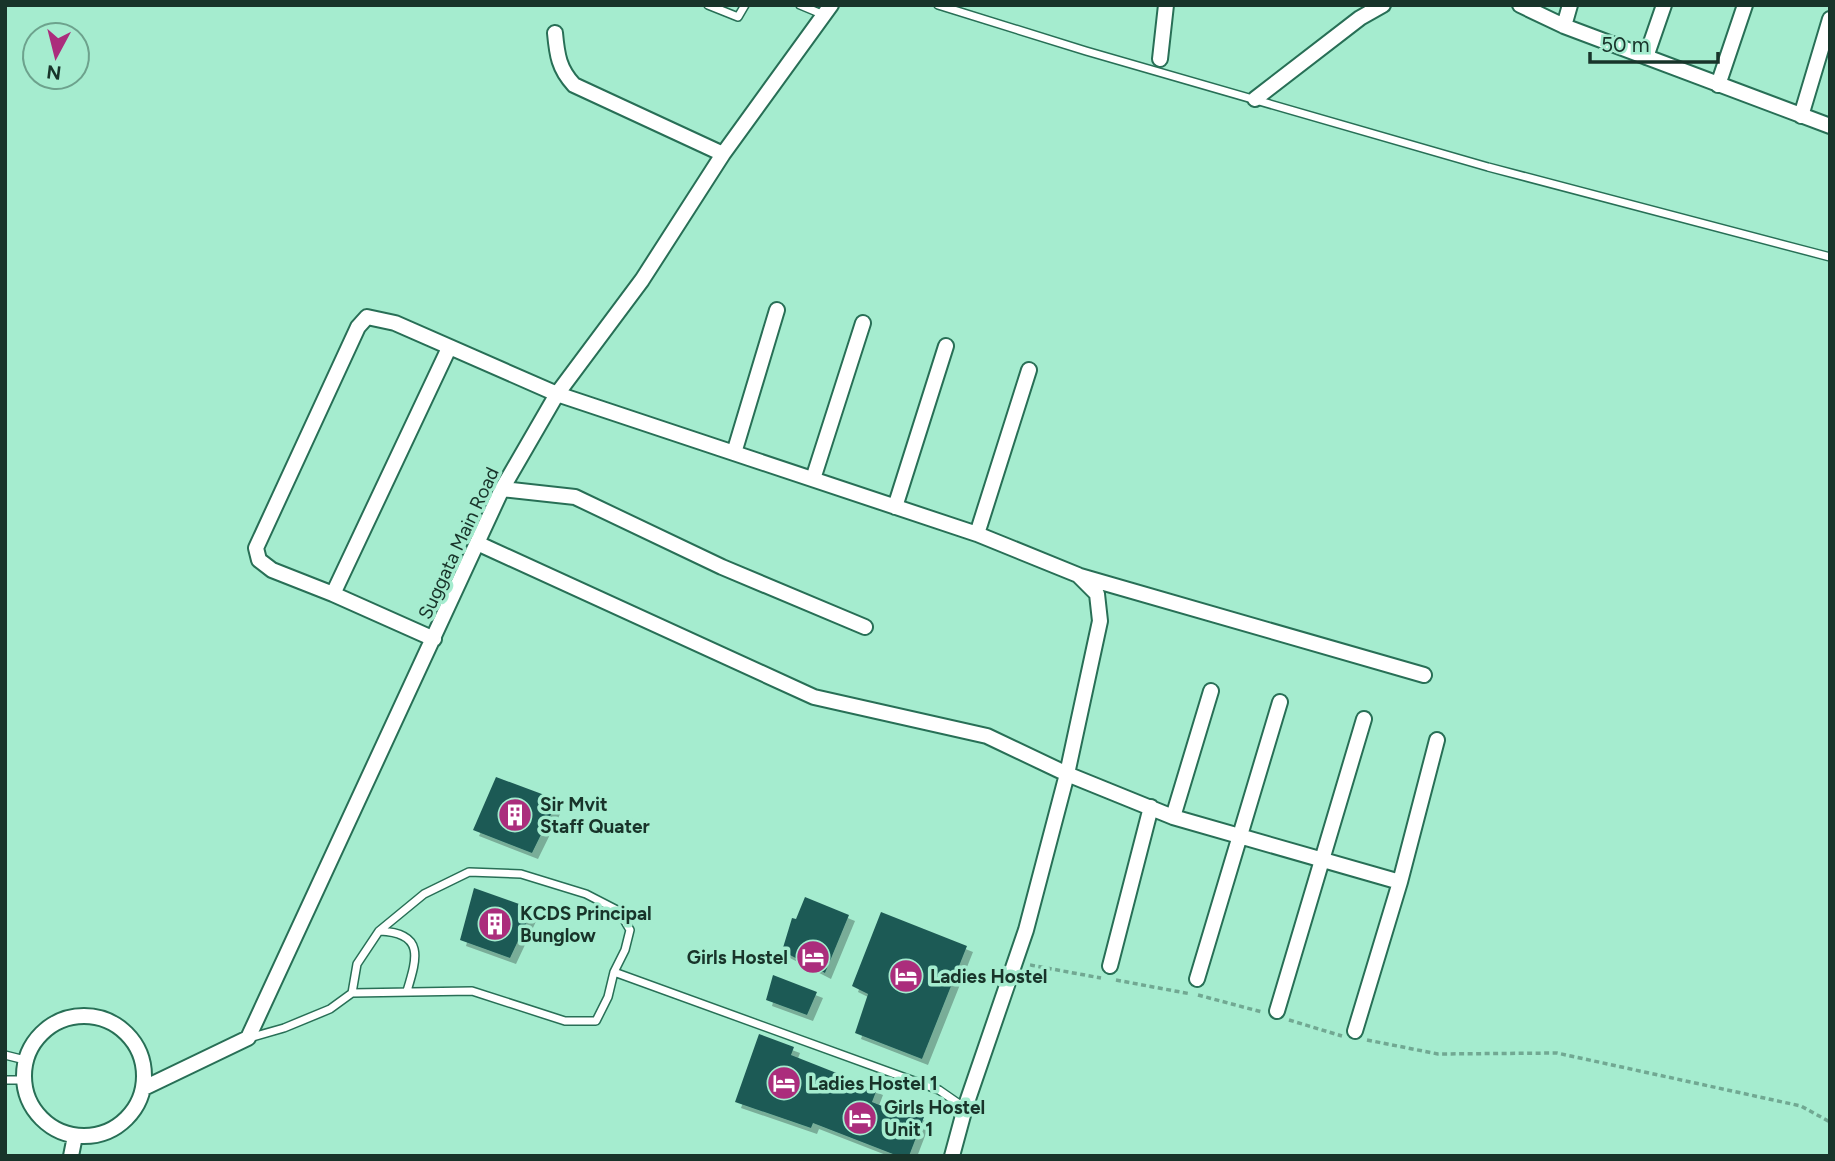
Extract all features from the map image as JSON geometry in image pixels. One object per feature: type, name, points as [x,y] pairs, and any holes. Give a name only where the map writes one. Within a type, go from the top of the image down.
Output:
[{"type":"street","points":[[1160,59],[1166,5]]},
{"type":"street","points":[[1255,99],[1360,18],[1382,5]]},
{"type":"street","points":[[1520,5],[1564,26],[1830,126]]},
{"type":"street","points":[[1564,26],[1570,5]]},
{"type":"street","points":[[1646,57],[1664,5]]},
{"type":"street","points":[[1718,85],[1745,5]]},
{"type":"street","name":"Suggata Main Road","points":[[248,1038],[502,489],[556,394],[642,281],[723,154],[827,10]]},
{"type":"street","points":[[1801,116],[1830,19]]},
{"type":"street","points":[[555,33],[557,59],[574,85],[723,154]]},
{"type":"street","points":[[734,453],[777,310]]},
{"type":"street","points":[[434,639],[272,570],[259,560],[256,548],[358,327],[367,317],[382,318],[556,394],[977,534],[1078,575],[1424,675]]},
{"type":"street","points":[[813,479],[863,323]]},
{"type":"street","points":[[895,507],[946,346]]},
{"type":"street","points":[[333,594],[449,348]]},
{"type":"street","points":[[977,534],[1029,370]]},
{"type":"street","points":[[502,489],[575,497],[722,567],[865,627]]},
{"type":"street","points":[[477,543],[814,697],[987,736],[1067,774],[1172,817],[1400,882]]},
{"type":"street","points":[[952,1156],[965,1108],[1026,930],[1067,774],[1100,621],[1097,594],[1078,575]]},
{"type":"street","points":[[1172,817],[1211,691]]},
{"type":"street","points":[[1197,979],[1280,702]]},
{"type":"street","points":[[1274,1014],[1364,719]]},
{"type":"street","points":[[1351,1035],[1400,882],[1437,740]]},
{"type":"street","points":[[1110,966],[1151,807]]},
{"type":"street","points":[[88,1015],[108,1020],[125,1031],[138,1047],[144,1067],[144,1088],[132,1112],[111,1130],[93,1136],[75,1136],[55,1129],[39,1117],[27,1100],[23,1080],[25,1060],[34,1041],[48,1026],[67,1017],[88,1015]]},
{"type":"street","points":[[144,1088],[248,1038]]},
{"type":"street","points":[[71,1156],[75,1136]]},
{"type":"lane","points":[[708,5],[738,17],[745,5]]},
{"type":"lane","points":[[800,5],[827,10]]},
{"type":"lane","points":[[938,5],[1086,51],[1488,167],[1830,257]]},
{"type":"lane","points":[[248,1038],[284,1028],[330,1009],[352,993],[472,991],[565,1021],[596,1021],[608,997],[630,930],[619,911],[586,894],[521,874],[469,872],[424,894],[379,931],[357,964],[352,993]]},
{"type":"lane","points":[[379,931],[399,932],[410,940],[417,961],[407,991]]},
{"type":"lane","points":[[614,972],[939,1090],[965,1108]]},
{"type":"lane","points":[[5,1055],[25,1060]]},
{"type":"lane","points":[[5,1080],[23,1080]]},
{"type":"path","points":[[1013,962],[1215,998],[1351,1035],[1438,1054],[1556,1053],[1801,1105],[1830,1122]]},
{"type":"building","name":"Sir Mvit Staff Quater","points":[[496,777],[558,800],[532,853],[473,830]]},
{"type":"building","name":"KCDS Principal Bunglow","points":[[474,888],[533,909],[510,958],[460,940]]},
{"type":"building","name":"Girls Hostel","points":[[805,897],[849,915],[825,973],[782,951],[792,918],[796,919]]},
{"type":"building","name":"Ladies Hostel","points":[[881,912],[967,946],[922,1059],[855,1033],[868,994],[852,986]]},
{"type":"building","points":[[773,975],[817,992],[807,1015],[766,1000]]},
{"type":"building","points":[[759,1034],[794,1047],[791,1055],[877,1089],[872,1102],[897,1112],[899,1107],[924,1117],[909,1156],[898,1156],[813,1123],[811,1128],[735,1102]]},
{"type":"place","name":"Sir Mvit Staff Quater","points":[[515,815]]},
{"type":"place","name":"KCDS Principal Bunglow","points":[[495,924]]},
{"type":"place","name":"Girls Hostel","points":[[813,957]]},
{"type":"place","name":"Ladies Hostel","points":[[906,976]]},
{"type":"place","name":"Ladies Hostel 1","points":[[784,1083]]},
{"type":"place","name":"Girls Hostel Unit 1","points":[[860,1118]]}]
